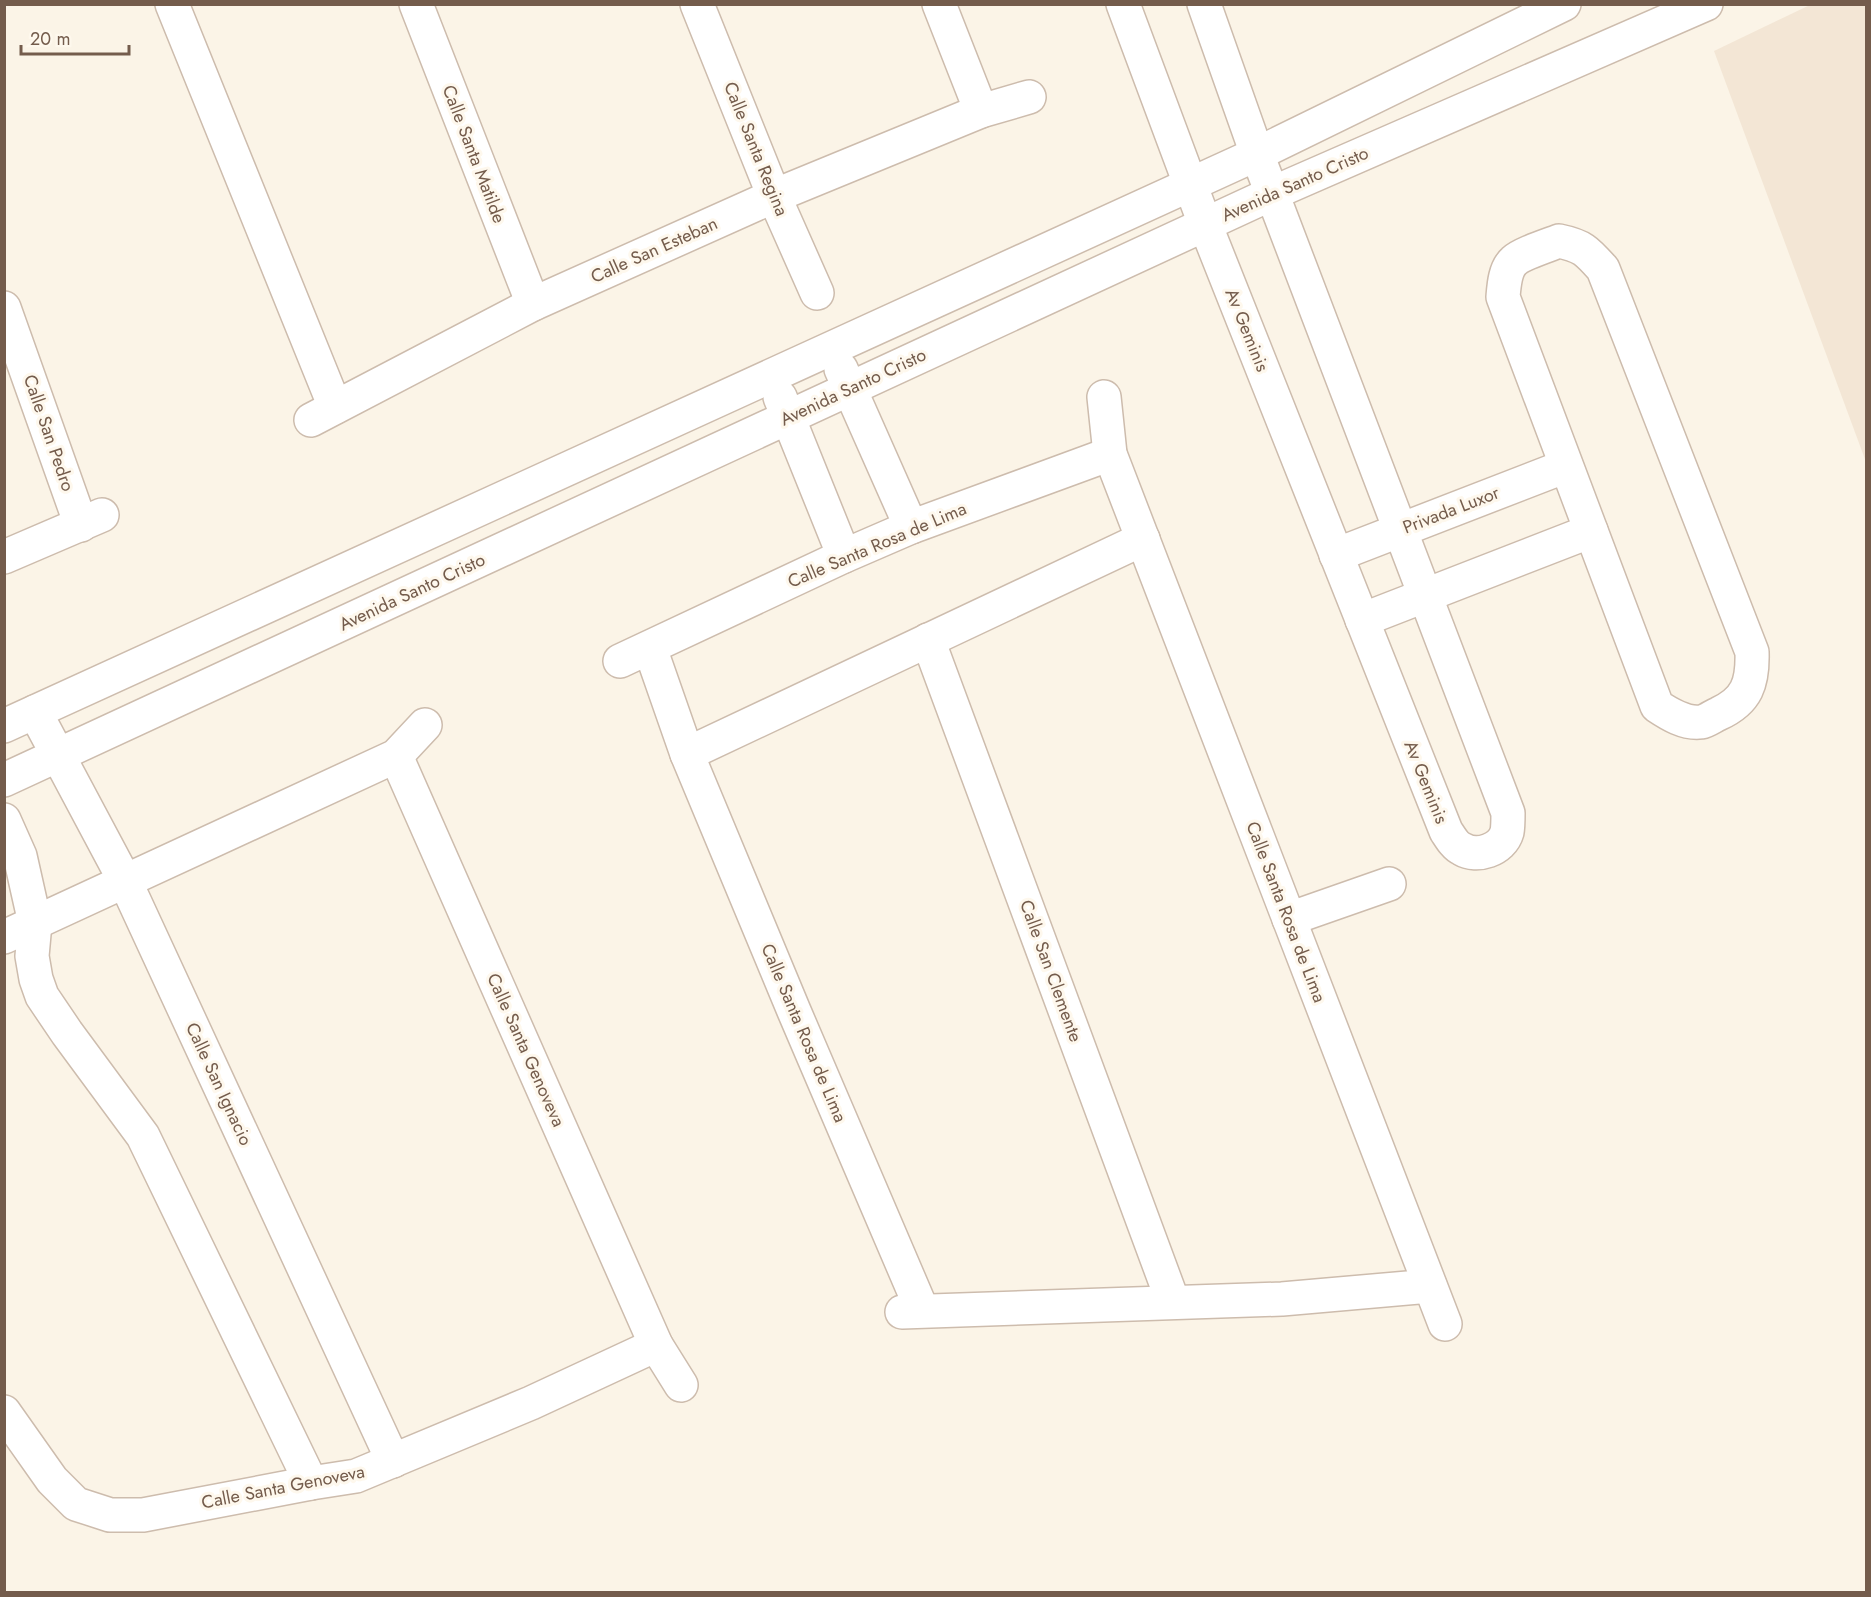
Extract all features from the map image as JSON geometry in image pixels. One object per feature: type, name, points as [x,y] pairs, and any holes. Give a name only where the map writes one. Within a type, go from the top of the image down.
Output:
[{"type":"street","name":"Calle San Esteban","points":[[171,4],[323,414],[532,304],[774,196],[981,111],[1029,97]]},
{"type":"street","name":"Calle Santa Matilde","points":[[416,4],[532,304]]},
{"type":"street","name":"Calle Santa Regina","points":[[697,4],[774,196],[816,293]]},
{"type":"street","points":[[939,4],[981,111]]},
{"type":"street","name":"Av Geminis","points":[[1123,4],[1205,224],[1446,831],[1460,849],[1473,853],[1486,852],[1498,845],[1507,833],[1508,813],[1257,154],[1204,4]]},
{"type":"street","points":[[4,726],[1257,154],[1564,4]]},
{"type":"street","name":"Avenida Santo Cristo","points":[[4,780],[1667,12],[1706,4]]},
{"type":"street","points":[[1559,241],[1574,244],[1587,251],[1603,269],[1752,652],[1752,673],[1747,690],[1734,707],[1701,722],[1670,715],[1657,706],[1591,531],[1503,297],[1504,282],[1515,260],[1559,241]]},
{"type":"street","name":"Calle San Pedro","points":[[4,308],[91,520],[4,557]]},
{"type":"street","points":[[832,348],[911,527]]},
{"type":"street","points":[[772,376],[844,556]]},
{"type":"street","name":"Calle Santa Rosa de Lima","points":[[1104,397],[1110,454],[1445,1324]]},
{"type":"street","name":"Calle Santa Rosa de Lima","points":[[620,661],[911,527],[1110,454]]},
{"type":"street","name":"Privada Luxor","points":[[1336,555],[1566,466]]},
{"type":"street","points":[[1362,620],[1591,531]]},
{"type":"street","points":[[687,754],[1143,539]]},
{"type":"street","name":"Calle San Clemente","points":[[928,640],[1173,1302]]},
{"type":"street","name":"Calle Santa Rosa de Lima","points":[[650,648],[687,754],[794,1011],[911,1311],[1282,1299],[1430,1286]]},
{"type":"street","name":"Calle San Ignacio","points":[[35,712],[125,881],[393,1461]]},
{"type":"street","points":[[4,937],[396,756],[426,725]]},
{"type":"street","name":"Calle Santa Genoveva","points":[[396,756],[656,1345],[681,1385]]},
{"type":"street","points":[[4,820],[20,856],[36,923],[32,956],[42,996],[143,1136],[311,1483]]},
{"type":"street","points":[[1289,919],[1389,884]]},
{"type":"street","name":"Calle Santa Genoveva","points":[[4,1413],[52,1480],[76,1504],[110,1515],[143,1515],[356,1476],[531,1402],[656,1345]]},
{"type":"shaded area","points":[[1812,4],[1866,5],[1866,462],[1714,51]]}]
